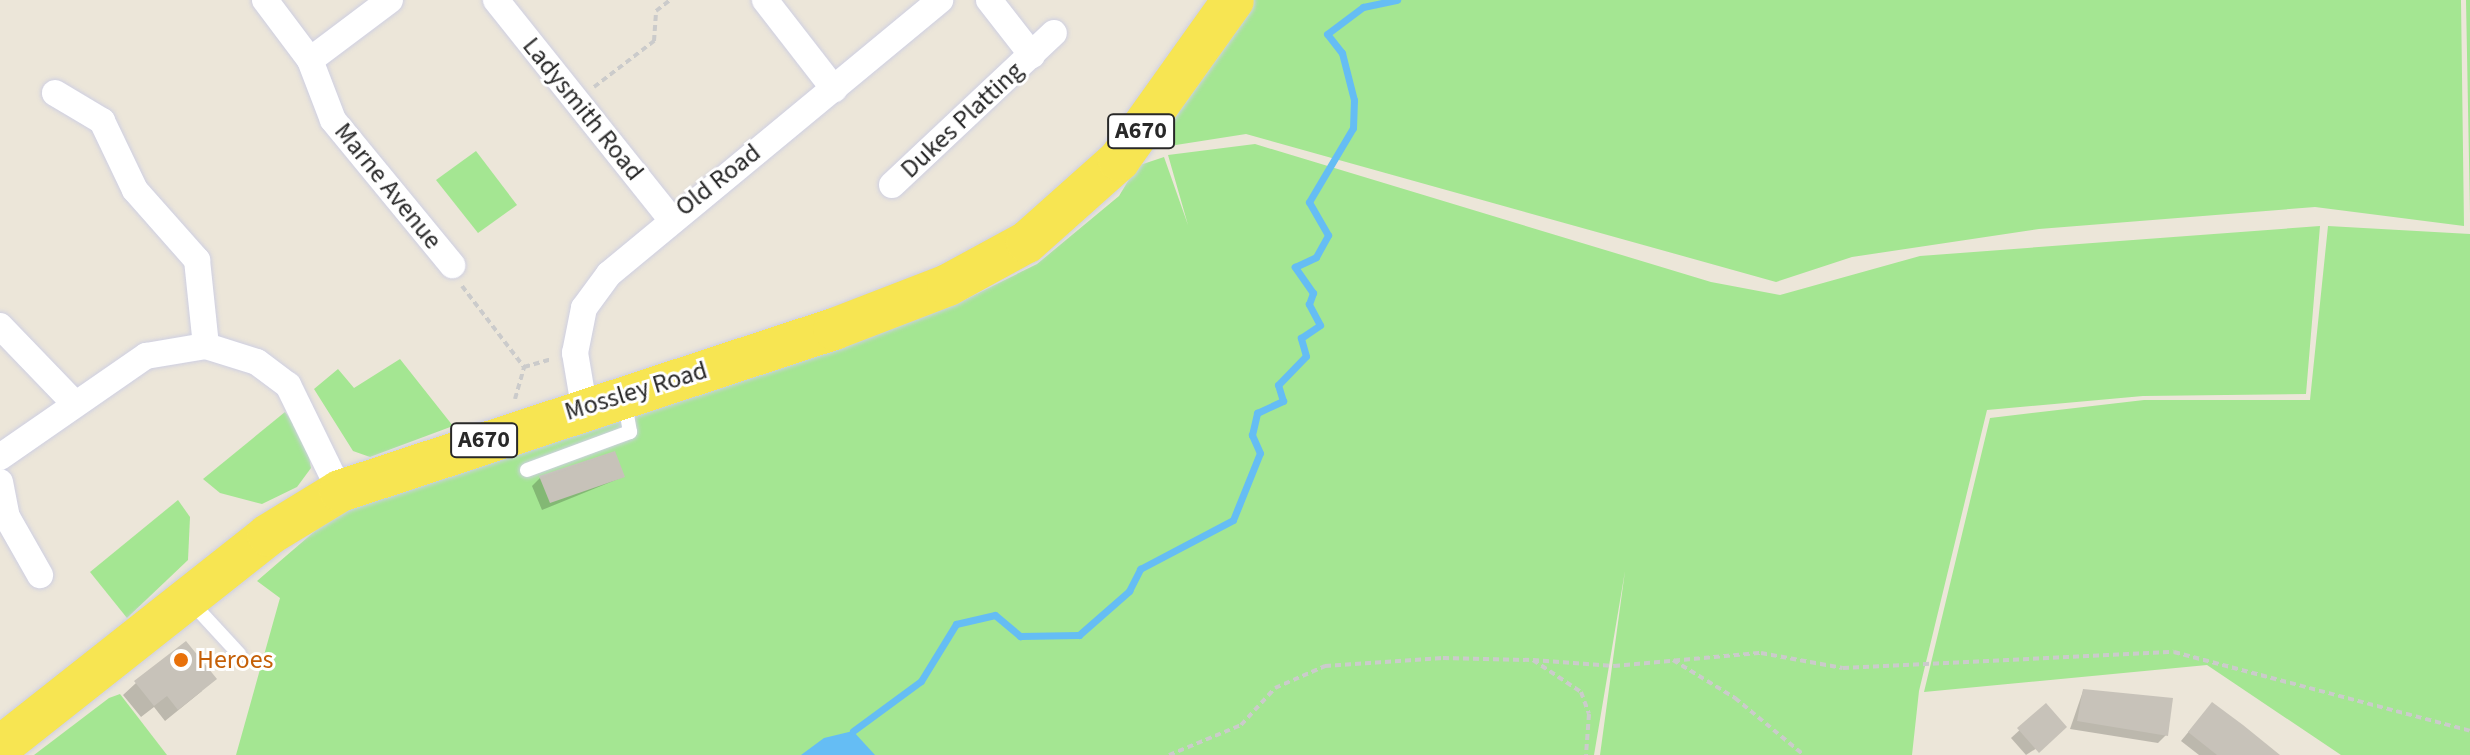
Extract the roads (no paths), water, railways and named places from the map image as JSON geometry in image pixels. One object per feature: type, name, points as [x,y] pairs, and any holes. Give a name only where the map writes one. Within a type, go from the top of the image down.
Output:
[{"type":"main road","name":"Mossley Road","points":[[0,747],[188,599],[340,491],[603,400],[834,329],[948,285],[1027,242],[1119,160],[1233,0]]},
{"type":"street","name":"Marne Avenue","points":[[265,0],[310,60],[333,120],[452,265]]},
{"type":"street","points":[[310,60],[390,0]]},
{"type":"street","name":"Ladysmith Road","points":[[496,0],[670,218]]},
{"type":"street","points":[[765,0],[834,89]]},
{"type":"street","name":"Old Road","points":[[603,400],[575,353],[584,308],[670,218],[834,89],[940,0]]},
{"type":"street","name":"Dukes Platting","points":[[989,0],[1032,55]]},
{"type":"street","name":"Dukes Platting","points":[[892,185],[1054,33]]},
{"type":"street","points":[[55,93],[102,121],[135,190],[197,260],[206,346]]},
{"type":"street","points":[[0,326],[75,404]]},
{"type":"street","points":[[0,457],[146,356],[206,346],[257,362],[288,385],[340,491]]},
{"type":"street","points":[[0,482],[7,517],[40,575]]},
{"type":"lane","points":[[527,470],[630,432],[603,400]]},
{"type":"lane","points":[[188,599],[239,654]]},
{"type":"water","points":[[853,731],[875,755],[801,755],[824,738]]},
{"type":"waterway","points":[[853,731],[921,681],[956,624],[995,615],[1020,636],[1079,635],[1129,591],[1140,569],[1233,520],[1260,453],[1252,435],[1257,413],[1283,401],[1278,385],[1306,356],[1301,338],[1320,325],[1309,304],[1313,293],[1295,267],[1316,257],[1328,235],[1309,202],[1353,128],[1354,100],[1342,53],[1327,34],[1363,7],[1397,0]]},
{"type":"place","name":"Heroes","points":[[181,660]]}]
